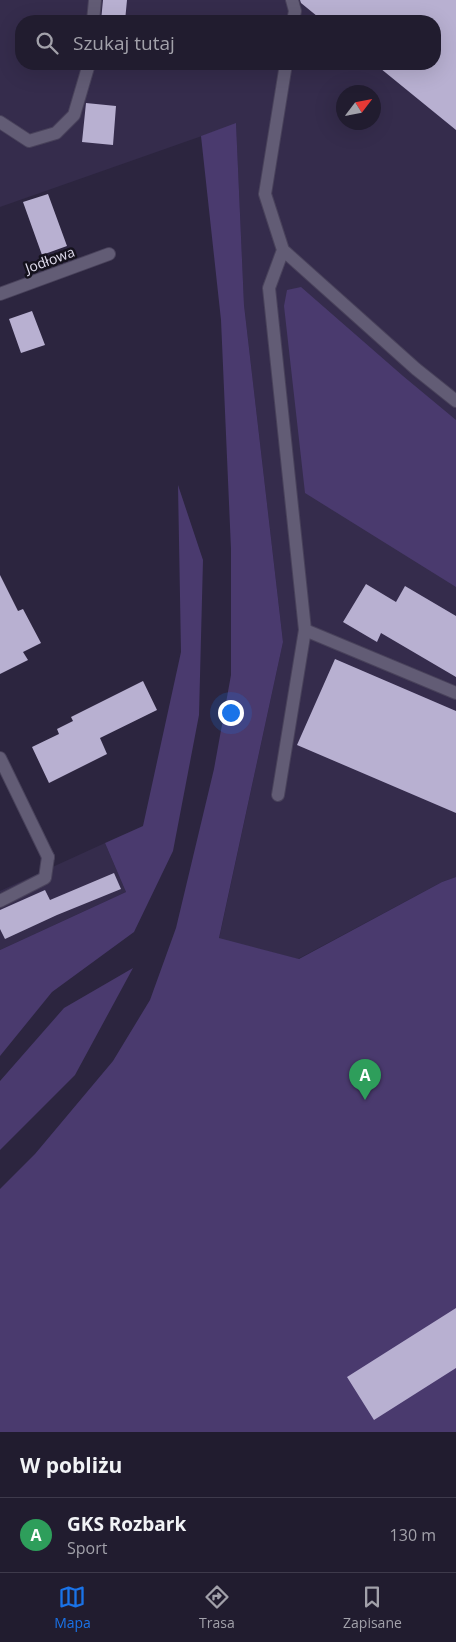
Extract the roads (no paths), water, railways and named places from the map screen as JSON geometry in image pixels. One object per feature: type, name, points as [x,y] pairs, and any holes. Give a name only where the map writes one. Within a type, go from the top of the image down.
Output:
[{"type":"street","points":[[93,15],[94,0]]},
{"type":"street","points":[[292,0],[294,15]]},
{"type":"street","points":[[0,122],[29,141],[56,133],[74,115],[87,70]]},
{"type":"street","points":[[285,70],[265,194],[283,250],[416,369],[456,402]]},
{"type":"street","points":[[278,795],[306,630],[269,288],[283,250]]},
{"type":"street","name":"Jodłowa","points":[[0,294],[109,254]]},
{"type":"street","points":[[306,630],[456,693]]},
{"type":"street","points":[[0,758],[48,858],[45,878],[0,901]]},
{"type":"place","name":"GKS Rozbark","points":[[365,1100]]}]
